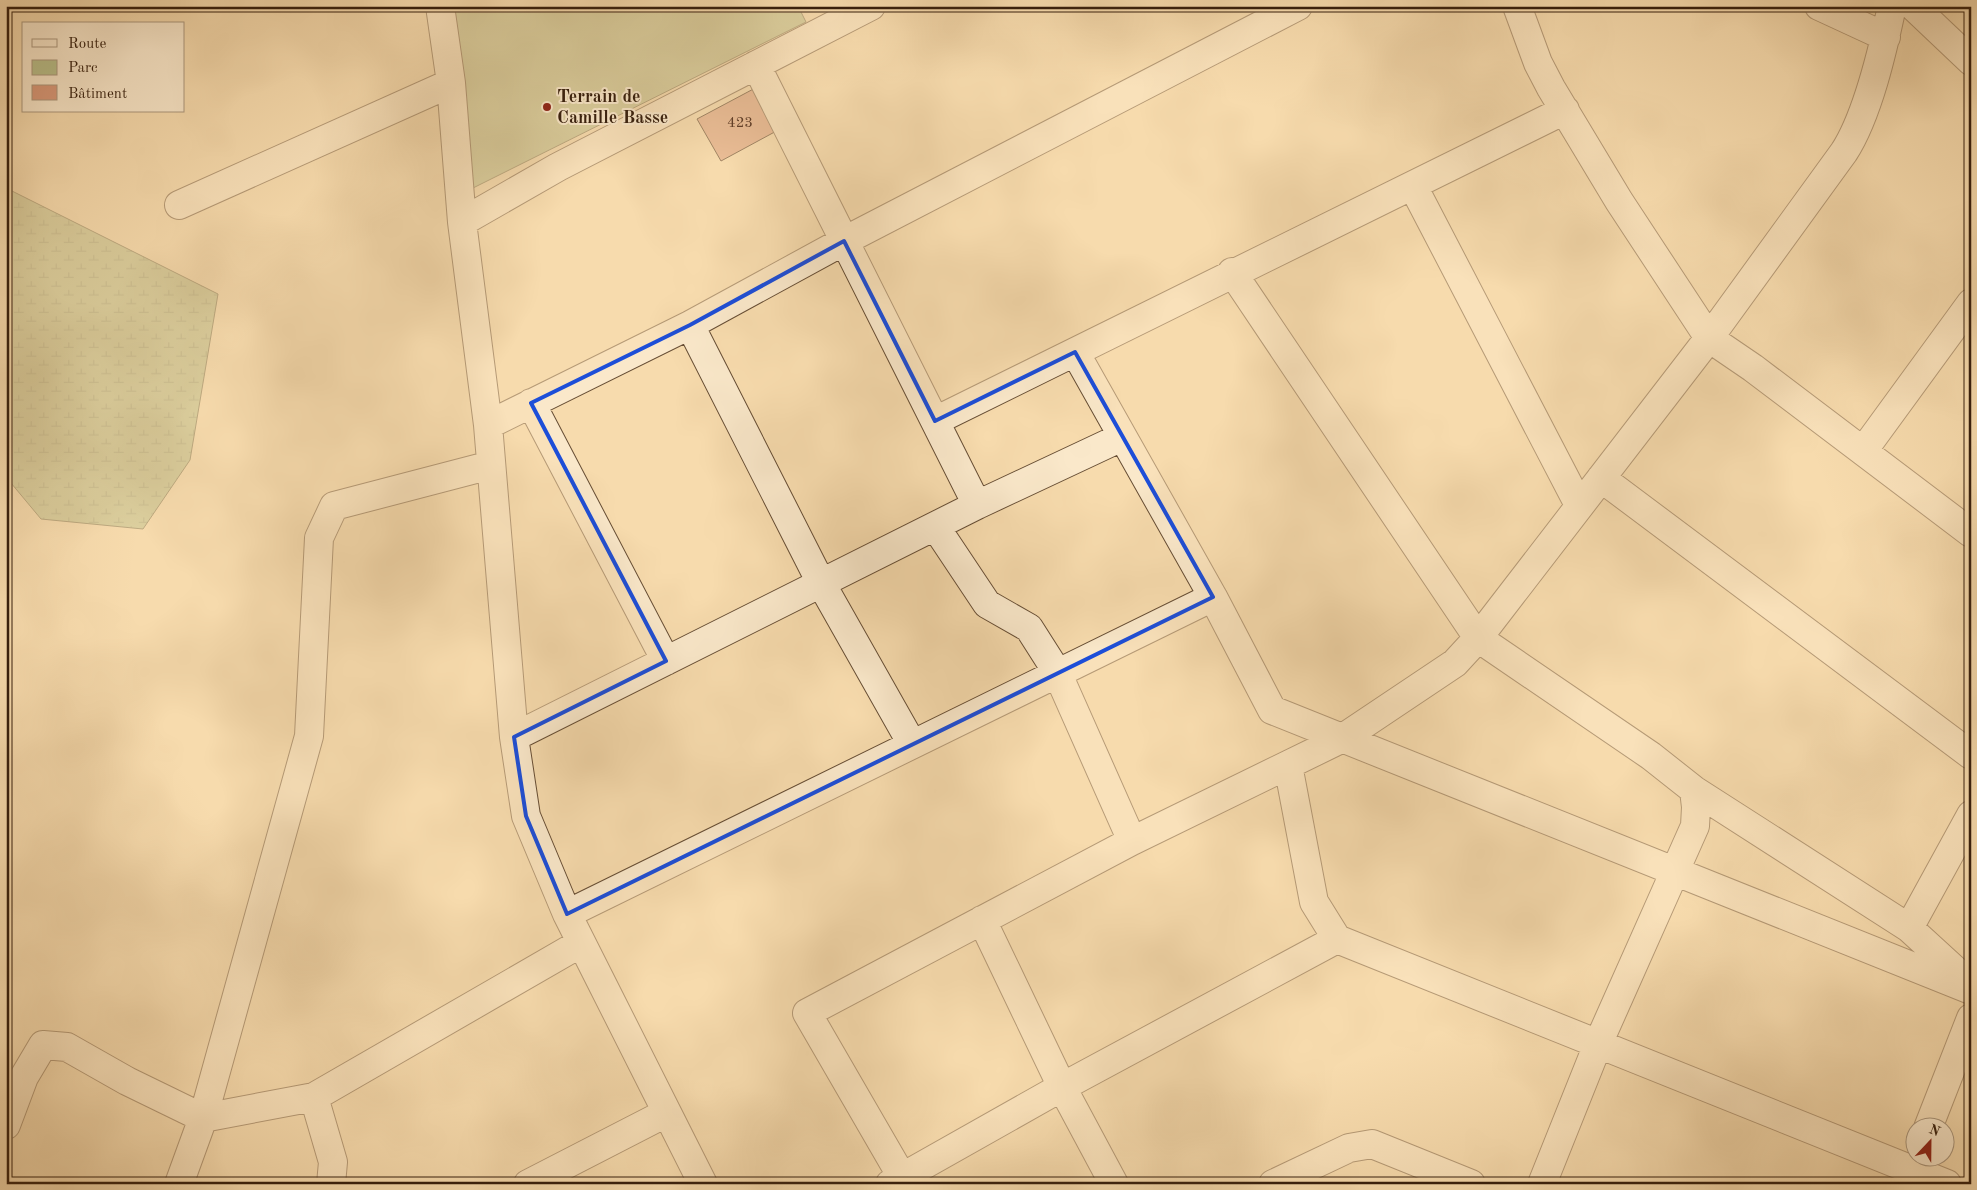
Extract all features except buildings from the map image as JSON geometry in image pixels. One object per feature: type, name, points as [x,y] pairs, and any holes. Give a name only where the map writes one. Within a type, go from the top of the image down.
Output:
[{"type":"street","points":[[440,6],[451,83],[462,222],[488,425],[514,737],[526,816],[567,914],[703,1184]]},
{"type":"street","points":[[462,222],[558,167],[756,65],[830,16],[871,6]]},
{"type":"street","points":[[488,425],[690,325],[844,241],[1298,6]]},
{"type":"street","points":[[1517,6],[1538,63],[1565,110],[1619,201],[1709,338],[1753,368],[1971,533]]},
{"type":"street","points":[[1819,6],[1886,37]]},
{"type":"street","points":[[1337,939],[1062,1087],[899,1182],[807,1013],[1132,842],[1343,738],[1456,663],[1478,638],[1579,504],[1709,338],[1854,136],[1886,37],[1892,6]]},
{"type":"street","points":[[1913,6],[1971,60]]},
{"type":"street","points":[[756,65],[977,505]]},
{"type":"street","points":[[179,205],[451,83]]},
{"type":"street","points":[[935,421],[1232,272],[1413,186],[1565,110]]},
{"type":"street","points":[[1413,186],[1579,504]]},
{"type":"street","points":[[1232,272],[1478,638],[1651,756],[1694,790],[1909,928],[1971,985]]},
{"type":"street","points":[[1863,451],[1969,311]]},
{"type":"street","points":[[690,325],[821,583],[912,744]]},
{"type":"street","points":[[1075,352],[1212,597],[1272,710],[1971,990]]},
{"type":"street","points":[[531,403],[666,661]]},
{"type":"street","points":[[514,737],[977,505],[1122,436]]},
{"type":"street","points":[[179,1184],[203,1118],[309,736],[319,538],[334,506],[490,465]]},
{"type":"street","points":[[1601,478],[1971,755]]},
{"type":"street","points":[[936,526],[987,604],[1028,628],[1057,672],[1132,842]]},
{"type":"street","points":[[567,914],[1212,597]]},
{"type":"street","points":[[1288,765],[1314,902],[1337,939],[1598,1044],[1904,1160]]},
{"type":"street","points":[[1542,1184],[1598,1044],[1695,826],[1696,807],[1694,790]]},
{"type":"street","points":[[1909,928],[1971,815]]},
{"type":"street","points":[[982,920],[1062,1087],[1114,1184]]},
{"type":"street","points":[[6,1125],[24,1077],[43,1045],[67,1047],[127,1081],[203,1118],[314,1098],[581,943]]},
{"type":"street","points":[[1932,1118],[1971,1018]]},
{"type":"street","points":[[314,1098],[332,1162],[331,1184]]},
{"type":"street","points":[[528,1184],[666,1113]]},
{"type":"street","points":[[1273,1184],[1349,1148],[1372,1144],[1471,1184]]},
{"type":"street","points":[[1920,1168],[1946,1184]]},
{"type":"highlighted area","points":[[844,241],[935,421],[1075,352],[1213,597],[567,914],[526,816],[514,737],[666,661],[531,403],[690,325]]},
{"type":"green space","name":"Terrain de Camille Basse","points":[[451,6],[798,6],[806,22],[465,192]]},
{"type":"green space","points":[[6,188],[218,294],[190,460],[143,529],[41,519],[6,477]]},
{"type":"place","name":"Terrain de Camille Basse","points":[[547,107]]}]
